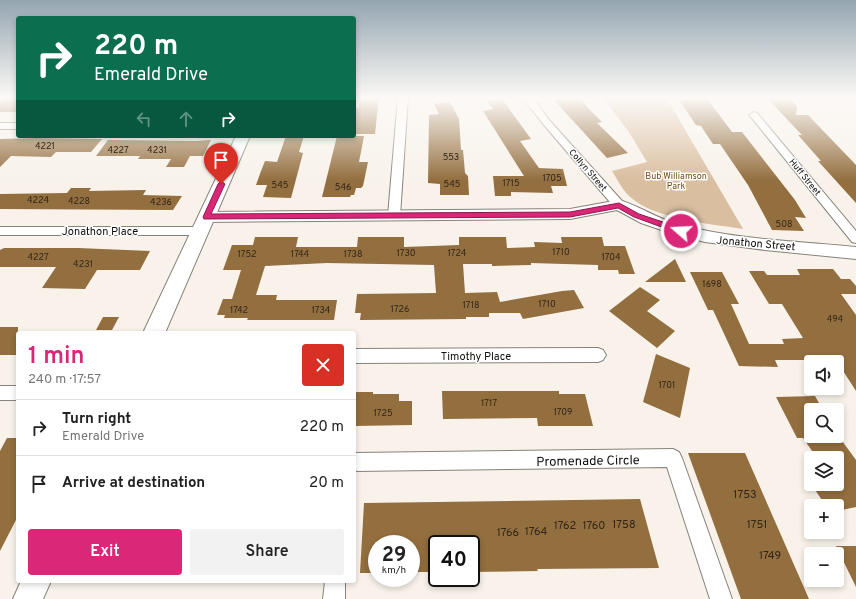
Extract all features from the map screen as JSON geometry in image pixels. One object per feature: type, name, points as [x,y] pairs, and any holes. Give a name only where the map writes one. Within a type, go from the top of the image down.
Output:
[{"type":"main road","points":[[155,331],[242,138]]},
{"type":"main road","points":[[28,599],[35,583]]},
{"type":"street","points":[[394,216],[401,125]]},
{"type":"street","name":"Collyn Street","points":[[549,125],[619,205]]},
{"type":"street","name":"Huff Street","points":[[762,125],[856,239]]},
{"type":"street","points":[[0,126],[16,126]]},
{"type":"street","points":[[203,224],[394,216],[570,214],[619,205]]},
{"type":"street","name":"Jonathon Street","points":[[619,205],[636,215],[714,240],[856,254]]},
{"type":"street","name":"Jonathon Place","points":[[0,231],[203,224]]},
{"type":"street","name":"Timothy Place","points":[[356,356],[598,355]]},
{"type":"street","points":[[0,393],[16,393]]},
{"type":"street","name":"Promenade Circle","points":[[356,462],[673,458],[721,599]]},
{"type":"street","points":[[334,599],[336,583]]},
{"type":"green space","name":"Bub Williamson Park","points":[[624,125],[682,125],[743,229],[667,215],[639,204],[629,196],[612,171],[647,162]]},
{"type":"building","points":[[356,125],[376,125],[375,134],[356,134]]},
{"type":"building","points":[[429,125],[459,125],[461,150],[463,150],[465,173],[468,176],[469,195],[440,195],[440,184],[428,183]]},
{"type":"building","points":[[492,125],[521,125],[531,139],[520,141],[539,168],[563,169],[567,186],[551,186],[553,193],[511,192],[511,196],[495,196],[493,176],[524,176]]},
{"type":"building","points":[[577,125],[599,125],[628,153],[607,158]]},
{"type":"building","points":[[696,125],[727,125],[732,132],[742,132],[795,200],[806,218],[795,217],[804,231],[772,230],[748,185],[720,144],[713,144],[701,126]]},
{"type":"building","points":[[792,125],[818,125],[856,165],[856,203],[818,161],[821,161],[798,135],[802,135]]},
{"type":"building","points":[[356,136],[364,136],[359,162],[368,162],[363,186],[361,188],[356,188],[354,195],[351,195],[350,197],[322,197],[337,138],[356,138]]},
{"type":"building","points":[[285,138],[303,138],[299,152],[303,153],[291,198],[263,197],[267,185],[256,185],[265,161],[277,162]]},
{"type":"building","points":[[0,139],[102,139],[91,152],[56,152],[51,157],[11,156],[0,167]]},
{"type":"building","points":[[108,140],[211,140],[203,156],[190,156],[184,167],[166,167],[171,159],[138,159],[140,156],[96,156]]},
{"type":"building","points":[[71,188],[91,188],[89,191],[146,190],[143,195],[182,196],[173,210],[0,209],[0,194],[67,193]]},
{"type":"building","points":[[255,237],[298,237],[296,247],[357,247],[358,237],[404,237],[404,247],[459,245],[459,237],[506,237],[507,248],[535,247],[534,242],[562,243],[561,237],[602,237],[604,246],[625,246],[635,274],[619,274],[618,270],[598,270],[598,265],[531,263],[531,265],[492,266],[492,264],[463,264],[465,293],[497,292],[500,302],[574,290],[584,308],[523,319],[520,313],[489,313],[489,317],[466,317],[466,319],[360,320],[361,313],[355,313],[357,294],[436,293],[434,265],[327,263],[265,266],[256,295],[277,295],[276,300],[337,300],[334,320],[247,320],[248,318],[224,318],[225,315],[217,315],[223,299],[232,299],[241,270],[223,270],[232,245],[253,245]]},
{"type":"building","points":[[4,248],[78,248],[150,251],[140,270],[97,270],[85,289],[42,288],[56,267],[0,267],[0,250]]},
{"type":"building","points":[[675,259],[686,282],[645,282]]},
{"type":"building","points":[[797,269],[833,269],[841,279],[850,279],[856,286],[856,294],[841,294],[856,315],[856,391],[844,372],[844,355],[804,355],[804,360],[775,360],[778,367],[739,366],[713,310],[708,310],[690,272],[722,272],[739,304],[731,304],[749,344],[784,344],[782,339],[803,338],[782,304],[769,304],[749,271],[764,271],[767,275],[800,275]]},
{"type":"building","points":[[640,287],[660,300],[647,311],[675,331],[657,348],[609,311]]},
{"type":"building","points":[[103,317],[119,317],[112,330],[96,330]]},
{"type":"building","points":[[0,327],[18,327],[18,331],[16,331],[16,355],[0,355]]},
{"type":"building","points":[[656,354],[690,368],[680,418],[643,402]]},
{"type":"building","points":[[442,391],[559,391],[559,394],[585,394],[593,426],[538,426],[537,418],[443,419]]},
{"type":"building","points":[[356,392],[373,392],[373,394],[399,394],[399,401],[412,401],[412,425],[356,426]]},
{"type":"building","points":[[815,396],[819,403],[804,403],[804,439],[797,438],[776,397]]},
{"type":"building","points":[[7,438],[16,438],[16,520],[0,551],[0,451]]},
{"type":"building","points":[[806,443],[844,443],[856,460],[856,507],[844,510],[844,499],[821,499],[816,491],[844,491],[844,451],[812,451]]},
{"type":"building","points":[[688,453],[745,453],[809,599],[741,599]]},
{"type":"building","points":[[640,499],[659,568],[537,569],[538,571],[480,572],[480,535],[428,535],[428,572],[420,572],[420,535],[368,535],[368,573],[360,573],[364,503]]},
{"type":"building","points":[[856,546],[856,587],[844,562],[844,547],[836,547]]},
{"type":"route","points":[[221,184],[206,217],[570,214],[619,205],[636,215],[681,231]]}]
